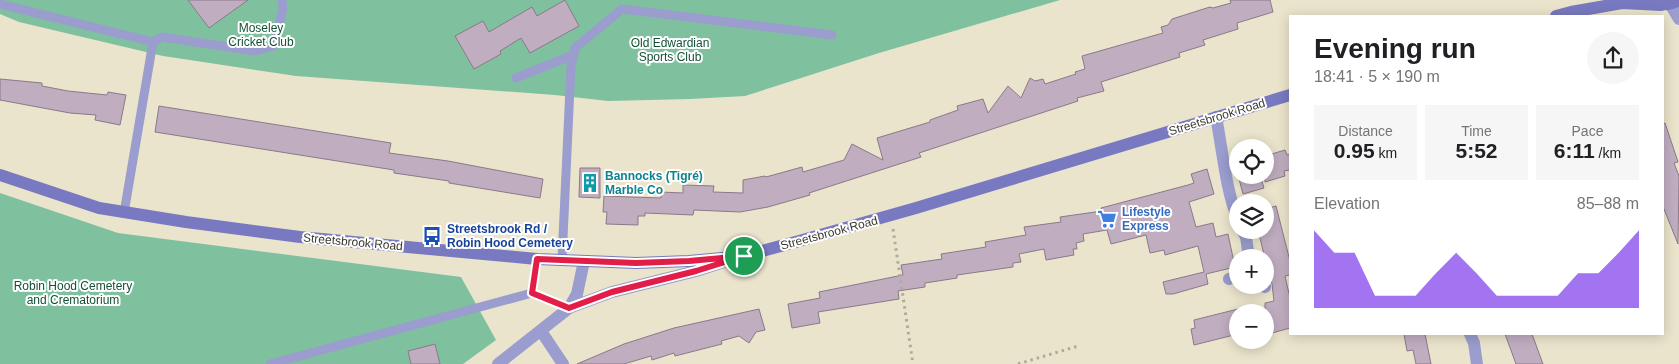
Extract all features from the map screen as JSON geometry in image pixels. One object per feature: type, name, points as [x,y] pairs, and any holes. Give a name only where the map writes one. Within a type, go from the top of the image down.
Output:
[{"type":"main road","points":[[1571,12],[1595,0]]},
{"type":"main road","points":[[1560,15],[1622,3],[1665,2]]},
{"type":"main road","name":"Streetsbrook Road","points":[[0,175],[99,208],[300,237],[537,259],[636,263],[689,261],[744,256],[890,216],[1289,95]]},
{"type":"street","points":[[1665,2],[1679,19]]},
{"type":"street","points":[[1216,118],[1224,171],[1231,194]]},
{"type":"street","points":[[498,364],[569,308],[612,292],[696,271],[744,256]]},
{"type":"street","points":[[569,308],[577,294],[584,260]]},
{"type":"street","points":[[541,331],[563,364]]},
{"type":"street","points":[[1470,335],[1474,344],[1477,364]]},
{"type":"lane","points":[[0,4],[152,42],[162,37],[254,51],[274,46],[283,8],[282,0]]},
{"type":"lane","points":[[562,259],[573,55],[575,48],[622,9],[832,35]]},
{"type":"lane","points":[[124,212],[152,42]]},
{"type":"lane","points":[[516,78],[573,55]]},
{"type":"lane","points":[[532,293],[537,259]]},
{"type":"lane","points":[[270,364],[532,293],[569,308]]},
{"type":"path","points":[[890,216],[913,364]]},
{"type":"path","points":[[1018,364],[1078,346]]},
{"type":"green space","name":"Old Edwardian Sports Club","points":[[0,0],[1060,0],[879,53],[745,96],[608,101],[555,95],[296,76],[163,56],[19,22],[0,14]]},
{"type":"green space","name":"Robin Hood Cemetery and Crematorium","points":[[0,193],[118,233],[461,277],[496,340],[463,364],[0,364]]},
{"type":"building","points":[[188,0],[248,0],[209,28]]},
{"type":"building","points":[[565,0],[579,26],[530,53],[521,38],[500,51],[501,54],[474,69],[455,36],[483,21],[489,32],[532,7],[537,16]]},
{"type":"building","points":[[1230,0],[1270,0],[1273,12],[1237,23],[1238,29],[1203,40],[1205,45],[1179,53],[1180,57],[1101,82],[1104,91],[1077,98],[1078,101],[919,153],[921,157],[809,193],[810,195],[768,207],[740,212],[694,210],[693,215],[645,213],[645,216],[638,216],[638,225],[606,224],[607,212],[603,212],[604,196],[661,198],[661,192],[683,193],[683,185],[714,186],[713,192],[743,193],[743,180],[766,177],[802,167],[803,172],[844,160],[852,144],[883,160],[877,138],[930,122],[930,120],[958,110],[957,106],[983,99],[988,113],[1008,86],[1021,98],[1030,78],[1035,81],[1043,79],[1045,84],[1076,74],[1075,72],[1085,69],[1082,56],[1163,33],[1161,27],[1168,25],[1172,19],[1210,7],[1213,8],[1231,3]]},
{"type":"building","points":[[0,79],[42,83],[42,86],[68,91],[107,95],[108,92],[126,95],[120,125],[95,120],[96,115],[70,113],[0,100]]},
{"type":"building","points":[[159,106],[391,143],[389,153],[448,161],[543,179],[540,198],[394,173],[394,170],[155,132]]},
{"type":"building","points":[[1664,123],[1678,162],[1674,163],[1679,176],[1678,244],[1664,209]]},
{"type":"building","points":[[1285,150],[1287,155],[1289,154],[1289,170],[1284,171],[1285,176],[1274,179],[1274,153]]},
{"type":"building","name":"Bannocks (Tigré) Marble Co","points":[[580,168],[600,168],[600,198],[579,197]]},
{"type":"building","points":[[1207,169],[1214,194],[1189,202],[1196,227],[1213,223],[1216,237],[1228,234],[1231,249],[1229,249],[1229,268],[1206,274],[1208,284],[1173,294],[1166,294],[1163,282],[1204,272],[1198,246],[1165,255],[1164,250],[1150,253],[1146,235],[1111,244],[1107,230],[1083,234],[1084,241],[1076,243],[1077,249],[1073,249],[1074,255],[1046,260],[1044,249],[1019,254],[1021,262],[1013,263],[1013,267],[957,275],[957,278],[925,283],[925,287],[898,291],[899,299],[818,312],[820,323],[792,328],[788,304],[820,298],[819,292],[903,275],[901,265],[942,259],[941,254],[986,247],[985,242],[1026,235],[1024,227],[1061,222],[1060,217],[1102,211],[1101,208],[1188,185],[1194,183],[1191,174]]},
{"type":"building","points":[[1240,184],[1263,184],[1264,188],[1243,194]]},
{"type":"building","points":[[1276,206],[1289,257],[1289,275],[1285,276],[1289,294],[1289,328],[1274,332],[1274,304],[1265,303],[1274,301],[1274,249],[1263,249],[1260,239],[1274,239],[1274,207]]},
{"type":"building","points":[[759,309],[765,330],[756,332],[749,343],[739,336],[721,341],[722,344],[675,356],[674,353],[652,360],[651,356],[624,364],[577,364],[624,344],[674,328]]},
{"type":"building","points":[[1229,311],[1229,336],[1194,345],[1191,329],[1195,328],[1194,320]]},
{"type":"building","points":[[1404,335],[1425,335],[1431,364],[1416,364],[1413,350],[1407,351]]},
{"type":"building","points":[[1505,335],[1532,335],[1543,364],[1516,364]]},
{"type":"building","points":[[435,344],[440,364],[411,364],[408,351]]},
{"type":"place","name":"Bannocks (Tigré) Marble Co","points":[[590,183]]},
{"type":"place","name":"Lifestyle Express","points":[[1107,219]]},
{"type":"place","name":"Streetsbrook Rd / Robin Hood Cemetery","points":[[432,236]]},
{"type":"route","points":[[744,256],[696,271],[612,292],[569,308],[532,293],[537,259],[636,263],[744,256]]},
{"type":"park label","name":"Moseley Cricket Club","points":[[261,35]]}]
